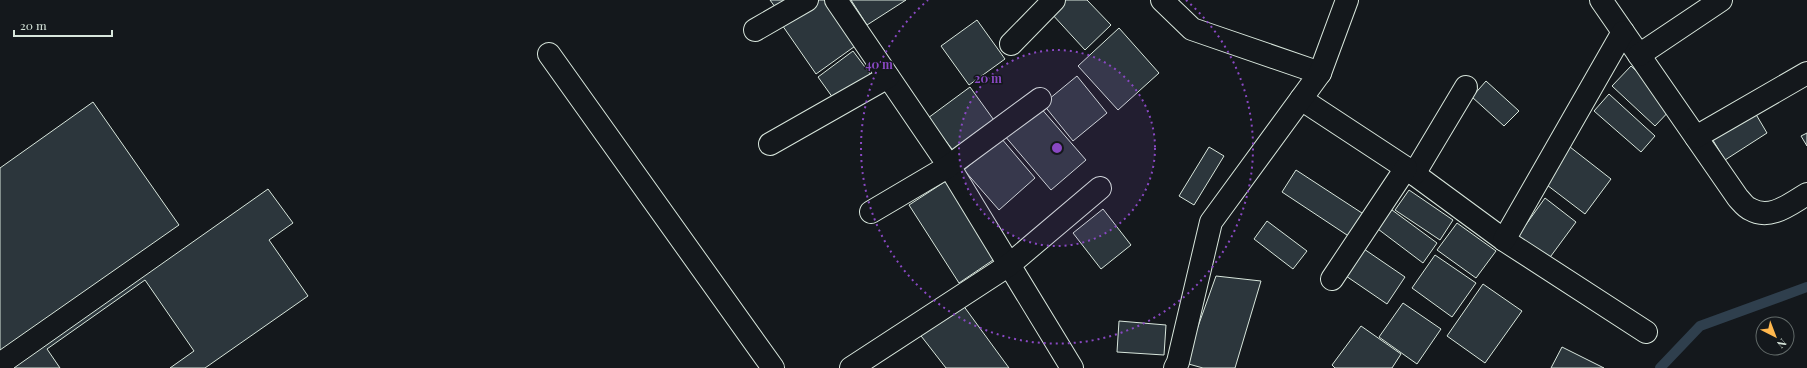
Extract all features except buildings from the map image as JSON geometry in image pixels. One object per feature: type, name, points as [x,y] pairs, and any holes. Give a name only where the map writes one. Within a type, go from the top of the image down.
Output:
[{"type":"street","points":[[755,30],[807,0]]},
{"type":"street","points":[[836,0],[949,166],[1072,368]]},
{"type":"street","points":[[1011,44],[1054,0]]},
{"type":"street","points":[[1162,0],[1192,29],[1320,74]]},
{"type":"street","points":[[1180,366],[1212,222],[1320,74],[1347,0]]},
{"type":"street","points":[[1600,0],[1738,198],[1749,209],[1762,214],[1776,212],[1807,194]]},
{"type":"street","points":[[1639,55],[1720,0]]},
{"type":"street","points":[[1504,240],[1623,32]]},
{"type":"street","points":[[549,54],[773,368]]},
{"type":"street","points":[[1696,137],[1807,73]]},
{"type":"street","points":[[770,144],[888,77]]},
{"type":"street","points":[[1332,279],[1410,171],[1466,87]]},
{"type":"street","points":[[870,212],[949,166],[1040,99]]},
{"type":"street","points":[[1301,99],[1410,171],[1504,240],[1646,332]]},
{"type":"street","points":[[851,368],[1009,265],[1100,188]]},
{"type":"waterway","points":[[1660,368],[1700,326],[1807,287]]}]
